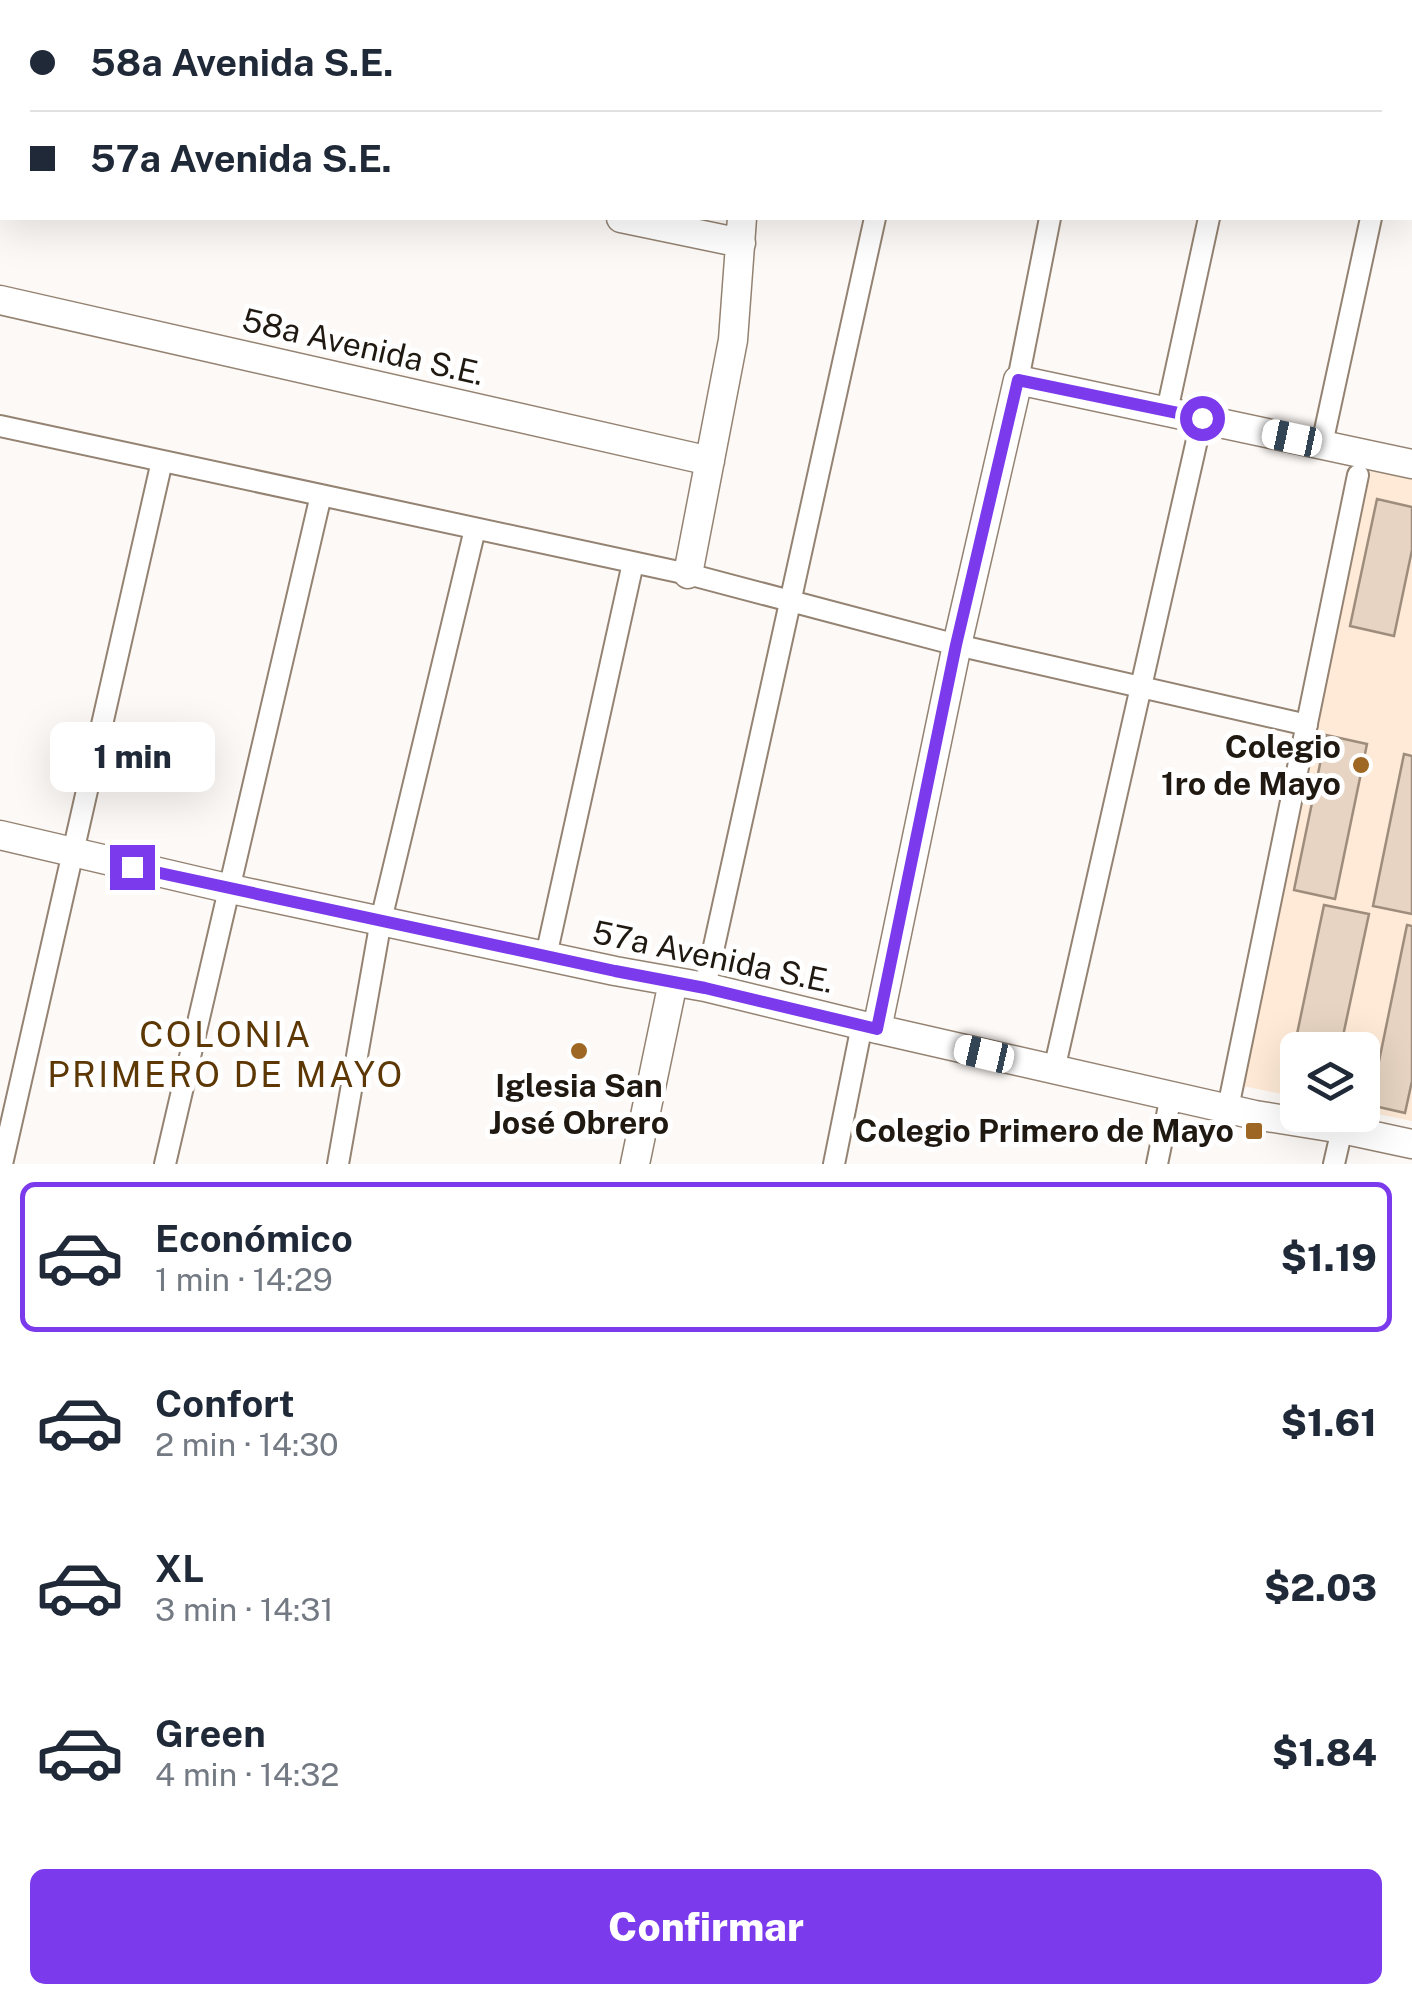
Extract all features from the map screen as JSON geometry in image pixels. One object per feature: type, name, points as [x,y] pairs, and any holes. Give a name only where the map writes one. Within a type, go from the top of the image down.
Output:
[{"type":"street","points":[[641,220],[742,230],[732,340],[688,574]]},
{"type":"street","points":[[705,988],[876,220]]},
{"type":"street","points":[[834,1164],[870,1027],[1018,380],[1050,220]]},
{"type":"street","points":[[1167,411],[1208,220]]},
{"type":"street","points":[[1322,444],[1372,220]]},
{"type":"street","name":"58a Avenida S.E.","points":[[0,300],[710,461]]},
{"type":"street","points":[[1018,380],[1412,464]]},
{"type":"street","points":[[1054,1070],[1202,418]]},
{"type":"street","points":[[1,430],[688,574],[956,645],[1307,725]]},
{"type":"street","points":[[2,1164],[162,461]]},
{"type":"street","points":[[1228,1108],[1358,475]]},
{"type":"street","points":[[166,1164],[321,495]]},
{"type":"street","points":[[338,1164],[381,920],[476,529]]},
{"type":"street","points":[[546,956],[633,562]]},
{"type":"street","name":"57a Avenida S.E.","points":[[0,836],[231,890],[705,988],[1054,1070],[1280,1118]]},
{"type":"street","points":[[635,1164],[673,982]]},
{"type":"street","points":[[1156,1164],[1171,1096]]},
{"type":"street","points":[[1334,1164],[1341,1132]]},
{"type":"street","name":"57a Avenida S.E.","points":[[1356,1132],[1412,1144]]},
{"type":"shaded area","name":"Colegio 1ro de Mayo","points":[[1371,471],[1412,479],[1412,1121],[1380,1114],[1380,1032],[1280,1032],[1280,1094],[1243,1086]]},
{"type":"building","points":[[1377,499],[1412,507],[1412,550],[1394,636],[1350,626]]},
{"type":"building","points":[[1326,735],[1367,744],[1335,899],[1294,890]]},
{"type":"building","points":[[1404,754],[1412,756],[1412,914],[1373,906]]},
{"type":"building","points":[[1324,905],[1369,914],[1344,1032],[1297,1032]]},
{"type":"building","points":[[1407,925],[1412,926],[1412,1081],[1405,1113],[1380,1107],[1380,1056]]},
{"type":"place","name":"Colegio 1ro de Mayo","points":[[1361,765]]},
{"type":"place","name":"Iglesia San José Obrero","points":[[579,1051]]},
{"type":"place","name":"Colegio Primero de Mayo","points":[[1254,1131]]},
{"type":"district","name":"COLONIA PRIMERO DE MAYO","points":[[226,1055]]},
{"type":"route","points":[[132,867],[705,988],[877,1029],[956,645],[1018,380],[1202,418]]}]
